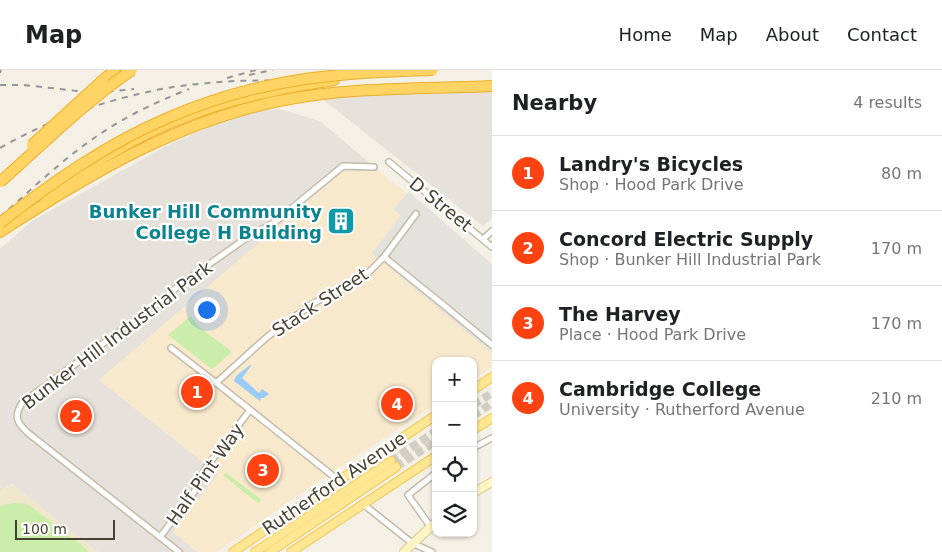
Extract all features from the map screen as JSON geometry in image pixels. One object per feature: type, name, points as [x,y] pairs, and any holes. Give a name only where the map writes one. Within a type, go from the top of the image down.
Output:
[{"type":"highway","points":[[0,173],[115,70]]},
{"type":"highway","points":[[0,182],[77,114],[132,70]]},
{"type":"highway","points":[[1,227],[79,164],[120,138],[163,117],[208,100],[255,87],[345,70]]},
{"type":"highway","points":[[1,227],[103,157],[144,135],[188,115],[234,100],[278,89],[392,70]]},
{"type":"highway","points":[[1,227],[61,178],[142,130],[186,110],[255,89],[304,79],[358,73],[433,70]]},
{"type":"highway","points":[[1,227],[109,166],[178,132],[223,116],[269,103],[318,95],[366,91],[492,86]]},
{"type":"main road","points":[[477,387],[492,377]]},
{"type":"main road","name":"Rutherford Avenue","points":[[233,552],[432,418]]},
{"type":"main road","points":[[477,427],[492,418]]},
{"type":"main road","name":"Rutherford Avenue","points":[[291,552],[432,459]]},
{"type":"main road","points":[[255,552],[391,460]]},
{"type":"main road","points":[[270,552],[396,468]]},
{"type":"main road","points":[[475,492],[492,482]]},
{"type":"main road","points":[[404,552],[432,525]]},
{"type":"street","name":"D Street","points":[[389,162],[492,247]]},
{"type":"street","name":"Bunker Hill Industrial Park","points":[[179,552],[28,433],[17,420],[17,412],[22,403],[153,307],[180,284],[245,239],[275,222],[343,166],[374,167]]},
{"type":"street","name":"Stack Street","points":[[216,383],[267,337],[312,304],[362,279],[384,257],[416,214]]},
{"type":"street","points":[[483,239],[492,231]]},
{"type":"street","points":[[384,257],[492,345]]},
{"type":"street","points":[[171,348],[338,480]]},
{"type":"street","name":"Half Pint Way","points":[[160,537],[194,492],[205,469],[250,410]]},
{"type":"street","points":[[475,447],[492,438]]},
{"type":"street","points":[[432,476],[408,496],[432,523]]},
{"type":"street","points":[[363,504],[412,543],[432,552]]},
{"type":"shaded area","points":[[492,89],[492,218],[483,226],[321,98]]},
{"type":"shaded area","points":[[279,109],[320,121],[372,165],[366,171],[343,172],[99,380],[218,474],[173,532],[197,552],[98,552],[12,484],[0,491],[0,249],[32,221],[170,144],[235,116]]},
{"type":"shaded area","points":[[372,165],[492,264],[492,367],[477,377],[477,357],[432,357],[432,407],[319,481],[217,552],[197,552],[173,532],[218,474],[99,380],[343,172],[366,171]]},
{"type":"shaded area","points":[[409,192],[492,264],[492,353],[372,253],[401,216],[393,209]]},
{"type":"shaded area","points":[[12,484],[98,552],[0,552],[0,491]]},
{"type":"green space","points":[[191,316],[200,328],[230,350],[231,353],[212,369],[168,335]]},
{"type":"green space","points":[[226,473],[262,500],[258,503],[223,475]]},
{"type":"green space","points":[[13,503],[29,505],[88,552],[0,552],[0,506]]},
{"type":"water","points":[[250,365],[242,378],[259,393],[262,389],[269,394],[261,398],[260,401],[234,381],[236,376]]},
{"type":"tunnel","points":[[477,402],[492,393]]},
{"type":"tunnel","points":[[477,413],[492,403]]},
{"type":"tunnel","points":[[391,461],[432,434]]},
{"type":"tunnel","points":[[396,467],[432,444]]},
{"type":"railway","points":[[227,78],[256,70]]},
{"type":"railway","points":[[249,75],[273,70]]},
{"type":"railway","points":[[0,148],[55,121],[112,101],[160,89],[228,81],[288,80],[375,70]]},
{"type":"railway","points":[[0,85],[24,85],[95,93],[134,89]]},
{"type":"railway","points":[[0,217],[89,141],[145,108],[189,89]]},
{"type":"place","name":"Bunker Hill Community College H Building","points":[[341,221]]},
{"type":"place","name":"Landry's Bicycles","points":[[197,392]]},
{"type":"place","name":"Cambridge College","points":[[397,404]]},
{"type":"place","name":"Concord Electric Supply","points":[[76,416]]},
{"type":"place","name":"The Harvey","points":[[263,470]]}]
